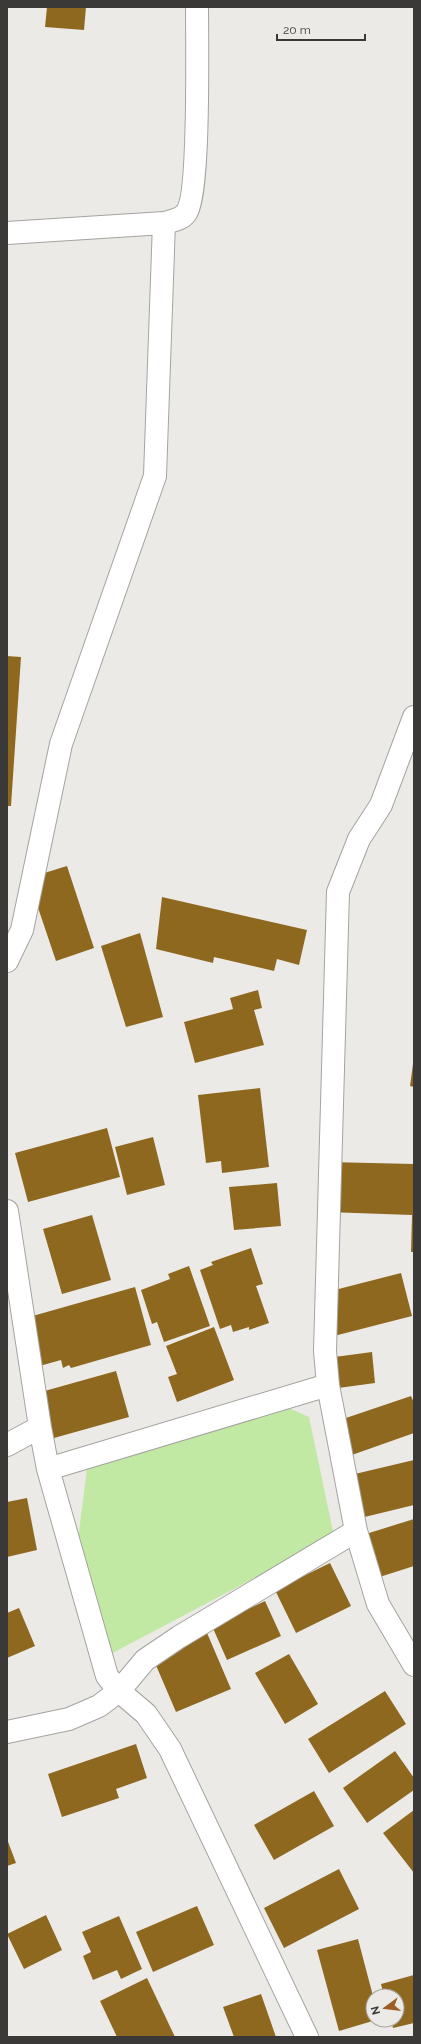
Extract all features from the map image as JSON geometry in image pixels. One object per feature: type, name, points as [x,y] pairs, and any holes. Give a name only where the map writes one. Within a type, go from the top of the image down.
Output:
[{"type":"street","points":[[7,233],[164,223],[178,220],[186,214],[192,198],[196,131],[197,7]]},
{"type":"street","points":[[7,960],[22,930],[61,744],[155,476],[164,223]]},
{"type":"street","points":[[414,717],[381,805],[359,839],[338,892],[325,1352],[328,1385],[356,1532],[378,1604],[414,1665]]},
{"type":"street","points":[[7,1211],[40,1427],[48,1469],[107,1676],[119,1691],[146,1714],[170,1749],[307,2037]]},
{"type":"street","points":[[48,1469],[328,1385]]},
{"type":"street","points":[[7,1445],[40,1427]]},
{"type":"street","points":[[7,1732],[69,1719],[99,1706],[119,1691],[145,1660],[179,1637],[356,1532]]},
{"type":"green space","points":[[284,1406],[309,1417],[334,1536],[105,1657],[78,1539],[87,1469]]},
{"type":"building","points":[[47,7],[86,7],[84,30],[45,27]]},
{"type":"building","points":[[7,656],[21,657],[11,806],[7,806]]},
{"type":"building","points":[[67,866],[94,948],[56,961],[28,878]]},
{"type":"building","points":[[162,897],[307,930],[299,965],[277,959],[274,971],[214,957],[213,963],[156,949]]},
{"type":"building","points":[[140,933],[163,1017],[126,1027],[101,946]]},
{"type":"building","points":[[258,990],[262,1008],[254,1010],[264,1045],[195,1063],[184,1022],[233,1009],[230,998]]},
{"type":"building","points":[[414,1064],[414,1087],[410,1086]]},
{"type":"building","points":[[260,1088],[269,1167],[222,1173],[221,1161],[206,1163],[198,1095]]},
{"type":"building","points":[[107,1128],[120,1177],[28,1202],[15,1153]]},
{"type":"building","points":[[153,1137],[165,1185],[127,1195],[115,1147]]},
{"type":"building","points":[[328,1162],[414,1164],[414,1252],[411,1252],[412,1215],[327,1212]]},
{"type":"building","points":[[277,1183],[281,1226],[234,1230],[229,1187]]},
{"type":"building","points":[[92,1215],[111,1280],[62,1294],[43,1229]]},
{"type":"building","points":[[251,1248],[263,1284],[256,1286],[269,1323],[249,1330],[249,1327],[233,1332],[231,1325],[220,1329],[200,1270],[213,1265],[211,1262]]},
{"type":"building","points":[[189,1266],[210,1326],[164,1342],[157,1322],[152,1324],[141,1290],[170,1279],[168,1274]]},
{"type":"building","points":[[401,1273],[412,1316],[330,1337],[319,1294]]},
{"type":"building","points":[[135,1287],[151,1345],[71,1368],[69,1365],[63,1368],[61,1360],[36,1367],[22,1319]]},
{"type":"building","points":[[214,1327],[234,1380],[177,1402],[168,1377],[177,1374],[166,1346]]},
{"type":"building","points":[[372,1352],[375,1383],[331,1389],[327,1358]]},
{"type":"building","points":[[116,1371],[129,1417],[54,1438],[41,1392]]},
{"type":"building","points":[[411,1396],[414,1403],[414,1433],[349,1456],[337,1421]]},
{"type":"building","points":[[414,1460],[414,1505],[348,1521],[338,1478]]},
{"type":"building","points":[[27,1498],[37,1550],[7,1557],[7,1502]]},
{"type":"building","points":[[414,1519],[414,1566],[367,1581],[353,1538]]},
{"type":"building","points":[[330,1563],[351,1606],[296,1633],[275,1590]]},
{"type":"building","points":[[265,1601],[281,1636],[227,1660],[212,1626]]},
{"type":"building","points":[[19,1608],[35,1646],[7,1658],[7,1613]]},
{"type":"building","points":[[207,1633],[231,1689],[176,1712],[152,1656]]},
{"type":"building","points":[[289,1654],[318,1704],[285,1724],[255,1673]]},
{"type":"building","points":[[385,1691],[406,1724],[329,1773],[308,1739]]},
{"type":"building","points":[[136,1744],[147,1778],[116,1789],[119,1798],[62,1817],[48,1774]]},
{"type":"building","points":[[395,1751],[414,1778],[414,1790],[367,1823],[343,1788]]},
{"type":"building","points":[[314,1791],[334,1826],[274,1860],[254,1825]]},
{"type":"building","points":[[414,1810],[414,1873],[383,1833]]},
{"type":"building","points":[[7,1839],[16,1863],[7,1866]]},
{"type":"building","points":[[339,1869],[359,1909],[284,1948],[264,1908]]},
{"type":"building","points":[[197,1906],[214,1945],[153,1972],[136,1932]]},
{"type":"building","points":[[46,1915],[62,1950],[24,1969],[7,1934]]},
{"type":"building","points":[[119,1916],[142,1969],[121,1979],[117,1970],[93,1980],[83,1956],[91,1952],[82,1932]]},
{"type":"building","points":[[358,1939],[371,1988],[365,1988],[365,2023],[339,2031],[317,1950]]},
{"type":"building","points":[[414,1975],[414,2023],[405,2025],[405,1988],[382,1988],[381,1984]]},
{"type":"building","points":[[147,1978],[175,2037],[117,2037],[100,2001]]},
{"type":"building","points":[[261,1994],[276,2037],[234,2037],[223,2007]]}]
